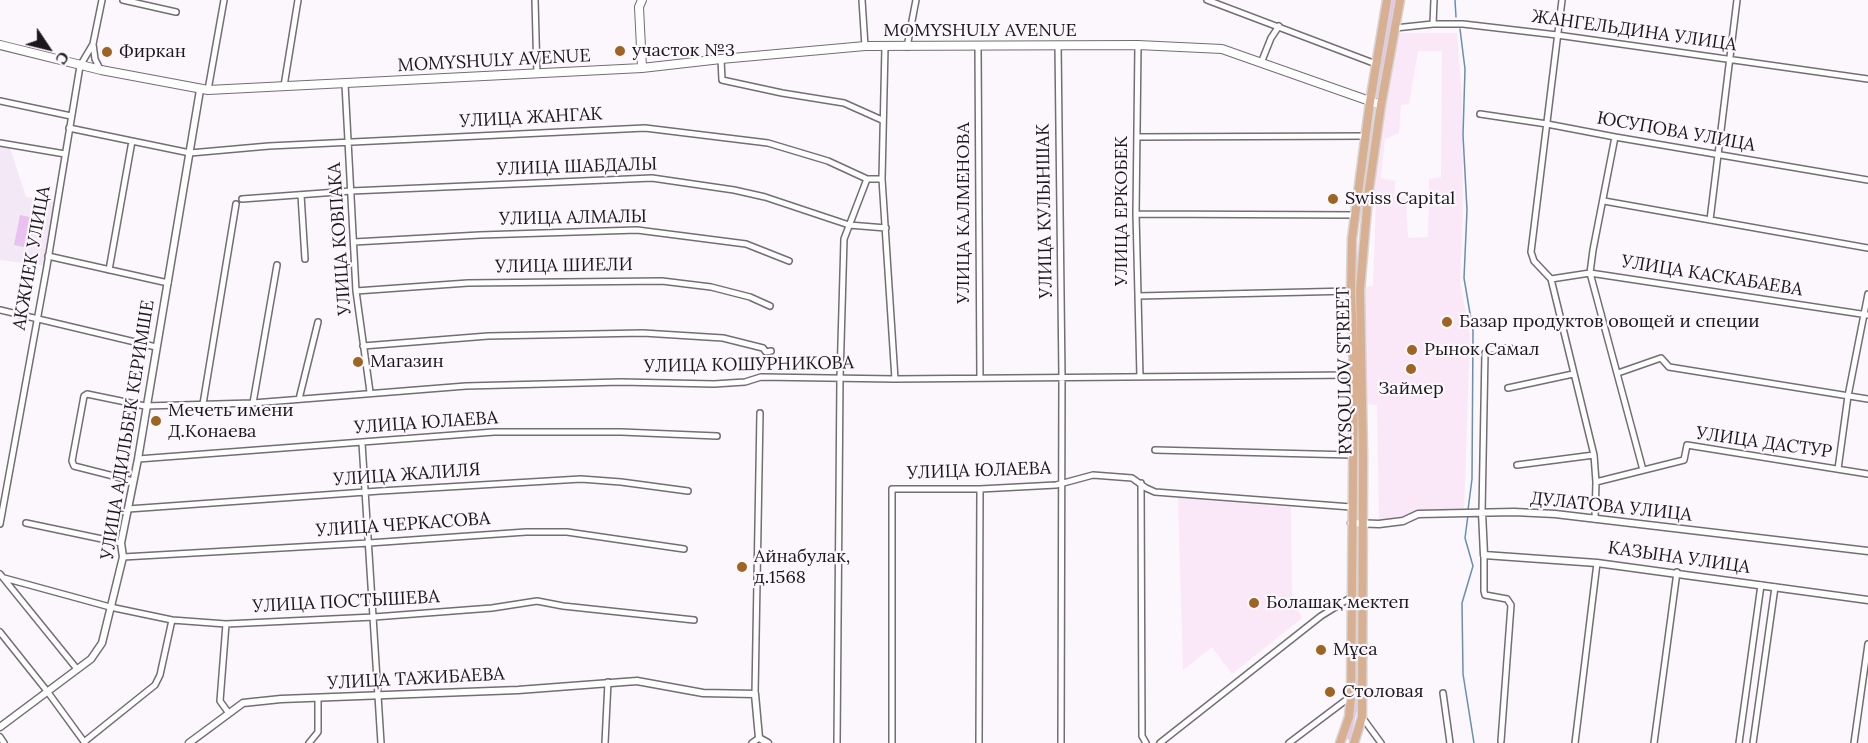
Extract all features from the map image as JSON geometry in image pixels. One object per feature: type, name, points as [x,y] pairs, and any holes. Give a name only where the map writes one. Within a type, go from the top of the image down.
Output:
[{"type":"main road","points":[[642,0],[639,7],[642,68]]},
{"type":"main road","name":"RYSQULOV STREET","points":[[1342,742],[1351,697],[1350,598],[1354,375],[1352,239],[1370,102],[1387,0]]},
{"type":"main road","name":"RYSQULOV STREET","points":[[1354,743],[1362,717],[1360,290],[1363,238],[1381,105],[1400,0]]},
{"type":"main road","name":"MOMYSHULY AVENUE","points":[[0,45],[80,66],[204,90],[642,68],[865,46],[1138,45],[1221,49],[1381,105]]},
{"type":"main road","points":[[1352,239],[1363,238]]},
{"type":"street","name":"АКЖИЕК УЛИЦА","points":[[0,524],[80,66],[93,44],[102,0]]},
{"type":"street","points":[[123,0],[176,12]]},
{"type":"street","points":[[204,90],[224,0]]},
{"type":"street","points":[[284,86],[298,0]]},
{"type":"street","points":[[535,0],[537,74]]},
{"type":"street","points":[[862,0],[865,46]]},
{"type":"street","points":[[907,47],[916,0]]},
{"type":"street","points":[[1206,0],[1376,64]]},
{"type":"street","points":[[1433,24],[1434,0]]},
{"type":"street","points":[[1562,0],[1531,252],[1534,261],[1551,279],[1594,456],[1595,519]]},
{"type":"street","points":[[1710,220],[1737,0]]},
{"type":"street","name":"ЖАНГЕЛЬДИНА УЛИЦА","points":[[1395,28],[1464,24],[1868,79]]},
{"type":"street","points":[[1261,63],[1271,38],[1279,26]]},
{"type":"street","points":[[93,44],[95,59],[101,70]]},
{"type":"street","name":"УЛИЦА КУЛЫНШАК","points":[[1058,45],[1062,483]]},
{"type":"street","name":"УЛИЦА ЕРКОБЕК","points":[[1138,45],[1136,214],[1140,377]]},
{"type":"street","points":[[885,47],[882,178],[895,379]]},
{"type":"street","name":"УЛИЦА КАЛМЕНОВА","points":[[978,47],[980,378]]},
{"type":"street","points":[[721,59],[722,80],[844,103],[882,120]]},
{"type":"street","name":"УЛИЦА КОВПАКА","points":[[345,84],[356,291],[370,392]]},
{"type":"street","name":"УЛИЦА АДИЛЬБЕК КЕРИМШЕ","points":[[0,727],[91,659],[102,643],[123,557],[121,543],[138,459],[145,406],[190,153],[204,90]]},
{"type":"street","points":[[0,101],[71,116]]},
{"type":"street","name":"ЮСУПОВА УЛИЦА","points":[[1480,114],[1868,180]]},
{"type":"street","name":"УЛИЦА ЖАНГАК","points":[[69,128],[190,153],[270,146],[645,128],[768,143],[828,161],[867,179]]},
{"type":"street","points":[[1137,137],[1367,136]]},
{"type":"street","points":[[1615,138],[1590,273],[1643,470]]},
{"type":"street","points":[[109,270],[132,141]]},
{"type":"street","points":[[0,143],[65,154]]},
{"type":"street","name":"УЛИЦА ШАБДАЛЫ","points":[[242,199],[351,191],[652,178],[718,187],[765,197],[849,225],[886,228]]},
{"type":"street","points":[[837,743],[840,378],[844,239],[867,179],[882,178]]},
{"type":"street","points":[[301,195],[305,259]]},
{"type":"street","points":[[1604,201],[1868,248]]},
{"type":"street","points":[[203,404],[237,204]]},
{"type":"street","points":[[1136,214],[1355,215]]},
{"type":"street","name":"УЛИЦА АЛМАЛЫ","points":[[354,242],[637,230],[746,244],[789,261]]},
{"type":"street","points":[[48,256],[168,283]]},
{"type":"street","points":[[254,403],[277,265]]},
{"type":"street","name":"УЛИЦА КАСКАБАЕВА","points":[[1551,279],[1590,273],[1866,315]]},
{"type":"street","name":"УЛИЦА ШИЕЛИ","points":[[356,291],[468,283],[640,280],[711,287],[750,297],[770,306]]},
{"type":"street","points":[[1138,296],[1351,291]]},
{"type":"street","points":[[1838,469],[1848,396],[1866,315],[1868,294]]},
{"type":"street","points":[[0,309],[156,347]]},
{"type":"street","points":[[299,399],[318,322]]},
{"type":"street","points":[[363,346],[488,336],[643,333],[723,338],[763,348],[766,352],[771,351]]},
{"type":"street","points":[[1501,741],[1511,604],[1507,599],[1485,595],[1484,591],[1482,512],[1485,353],[1489,349],[1510,348]]},
{"type":"street","points":[[1618,373],[1661,358],[1670,367],[1868,399]]},
{"type":"street","points":[[1508,388],[1573,374]]},
{"type":"street","name":"УЛИЦА КОШУРНИКОВА","points":[[133,481],[74,466],[72,461],[84,396],[87,394],[145,406],[254,403],[466,386],[561,383],[714,384],[745,382],[761,377],[895,379],[1354,375]]},
{"type":"street","points":[[759,738],[755,694],[760,413]]},
{"type":"street","name":"УЛИЦА ЮЛАЕВА","points":[[138,459],[494,432],[621,432],[717,436]]},
{"type":"street","points":[[362,442],[380,696],[381,743]]},
{"type":"street","name":"УЛИЦА ДАСТУР","points":[[1596,482],[1684,460],[1687,445],[1868,474]]},
{"type":"street","points":[[1155,450],[1352,455]]},
{"type":"street","points":[[1517,465],[1594,456]]},
{"type":"street","name":"УЛИЦА ЮЛАЕВА","points":[[892,743],[892,489],[980,489],[1056,485],[1093,475],[1132,478],[1155,492],[1351,507]]},
{"type":"street","name":"УЛИЦА ЖАЛИЛЯ","points":[[128,509],[580,479],[688,491]]},
{"type":"street","points":[[1061,743],[1062,483]]},
{"type":"street","points":[[1141,483],[1142,736],[1146,743]]},
{"type":"street","points":[[980,489],[980,743]]},
{"type":"street","name":"ДУЛАТОВА УЛИЦА","points":[[1351,523],[1379,524],[1403,521],[1418,514],[1482,512],[1555,514],[1868,551]]},
{"type":"street","points":[[26,523],[121,543]]},
{"type":"street","name":"УЛИЦА ЧЕРКАСОВА","points":[[123,557],[526,532],[567,532],[684,549]]},
{"type":"street","name":"КАЗЫНА УЛИЦА","points":[[1484,555],[1597,563],[1677,572],[1868,600]]},
{"type":"street","points":[[1575,743],[1597,563]]},
{"type":"street","points":[[1654,743],[1677,572]]},
{"type":"street","points":[[2,576],[77,669]]},
{"type":"street","name":"УЛИЦА ПОСТЫШЕВА","points":[[2,576],[110,607],[172,620],[226,624],[374,617],[492,608],[537,601],[563,606],[694,620]]},
{"type":"street","points":[[1739,743],[1761,585]]},
{"type":"street","points":[[1753,743],[1775,587]]},
{"type":"street","points":[[1160,743],[1321,616],[1350,598]]},
{"type":"street","points":[[0,632],[84,742],[154,685],[160,675],[172,620]]},
{"type":"street","points":[[226,624],[220,701],[228,712]]},
{"type":"street","points":[[1854,743],[1868,644]]},
{"type":"street","name":"УЛИЦА ТАЖИБАЕВА","points":[[189,743],[243,703],[518,690],[637,681],[703,693],[755,694]]},
{"type":"street","points":[[605,743],[609,682]]},
{"type":"street","points":[[1443,693],[1450,743]]},
{"type":"street","points":[[1289,743],[1351,697]]},
{"type":"street","points":[[309,743],[318,732],[318,699]]},
{"type":"street","points":[[1362,717],[1382,743]]},
{"type":"street","points":[[0,737],[4,743]]},
{"type":"street","points":[[752,743],[759,738]]},
{"type":"street","points":[[759,738],[768,743]]},
{"type":"shaded area","points":[[1390,0],[1395,0],[1380,98],[1375,97]]},
{"type":"shaded area","points":[[1395,33],[1457,33],[1462,97],[1463,210],[1460,282],[1470,335],[1464,510],[1415,513],[1396,522],[1379,523],[1377,405],[1367,404],[1365,288],[1373,285],[1376,199],[1371,198]],"holes":[[[1418,51],[1442,51],[1441,177],[1429,179],[1428,237],[1408,238],[1406,197],[1394,196],[1395,181],[1381,178],[1385,139],[1399,133],[1401,105],[1409,104]]]},
{"type":"shaded area","points":[[0,143],[9,145],[26,197],[57,202],[47,266],[0,260]]},
{"type":"shaded area","points":[[20,215],[34,218],[29,248],[14,245]]},
{"type":"shaded area","points":[[1178,498],[1291,507],[1292,599],[1302,618],[1232,674],[1212,647],[1183,670]]},
{"type":"shaded area","points":[[1355,529],[1359,529],[1357,710],[1350,740],[1346,739]]},
{"type":"waterway","points":[[1455,0],[1456,17]]},
{"type":"waterway","points":[[1460,29],[1465,69],[1463,135],[1467,210],[1464,278],[1473,331],[1472,479],[1468,510]]},
{"type":"waterway","points":[[1468,515],[1465,538],[1473,566],[1462,603],[1463,674],[1474,743]]},
{"type":"place","name":"участок №3","points":[[620,51]]},
{"type":"place","name":"Фиркан","points":[[107,52]]},
{"type":"place","name":"Swiss Capital","points":[[1333,199]]},
{"type":"place","name":"Базар продуктов овощей и специи","points":[[1447,322]]},
{"type":"place","name":"Рынок Самал","points":[[1412,350]]},
{"type":"place","name":"Магазин","points":[[358,362]]},
{"type":"place","name":"Займер","points":[[1411,369]]},
{"type":"place","name":"Мечеть имени Д.Конаева","points":[[156,421]]},
{"type":"place","name":"Айнабулак, д.1568","points":[[742,567]]},
{"type":"place","name":"Болашақ мектеп","points":[[1254,603]]},
{"type":"place","name":"Мұса","points":[[1321,650]]},
{"type":"place","name":"Столовая","points":[[1330,692]]}]
